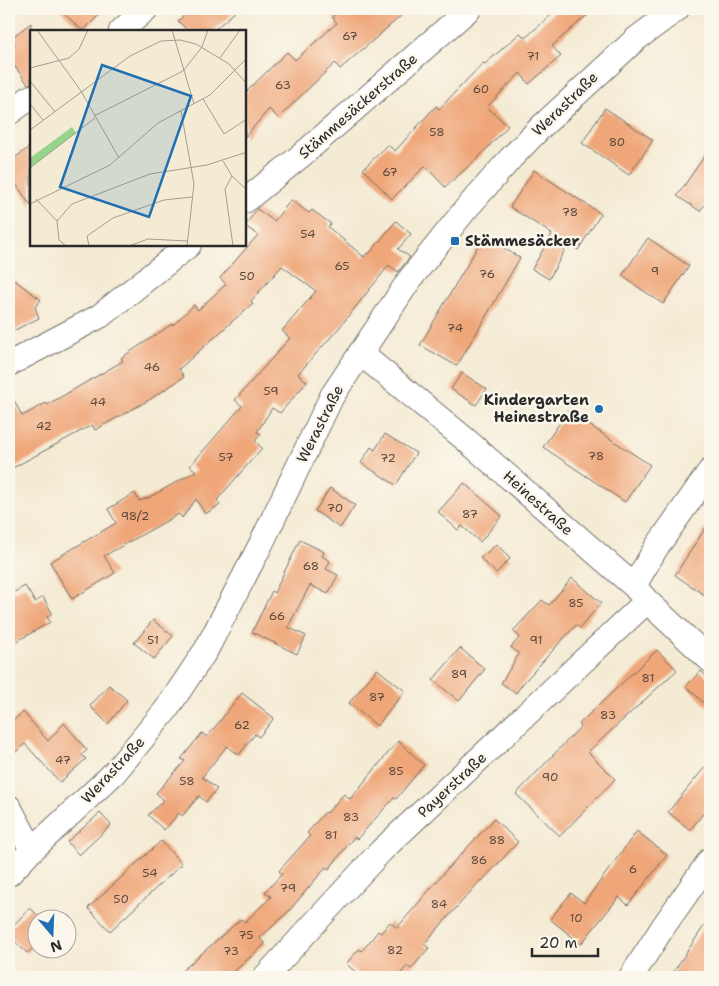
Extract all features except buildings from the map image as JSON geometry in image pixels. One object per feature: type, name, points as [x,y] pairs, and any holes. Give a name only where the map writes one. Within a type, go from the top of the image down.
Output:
[{"type":"street","points":[[122,30],[146,9]]},
{"type":"street","name":"Stämmesäckerstraße","points":[[246,200],[303,154],[469,9]]},
{"type":"street","name":"Werastraße","points":[[9,874],[114,773],[166,710],[206,650],[261,544],[332,396],[410,279],[465,210],[541,127],[636,39],[677,9]]},
{"type":"street","points":[[9,113],[30,98]]},
{"type":"street","points":[[9,364],[100,316],[188,246]]},
{"type":"street","name":"Heinestraße","points":[[360,353],[468,441],[640,594],[710,660]]},
{"type":"street","name":"Payerstraße","points":[[265,977],[381,851],[640,594],[656,548],[710,471]]},
{"type":"street","points":[[9,807],[32,850]]},
{"type":"street","points":[[631,977],[673,912],[710,860]]},
{"type":"place","name":"Stämmesäcker","points":[[455,241]]},
{"type":"place","name":"Kindergarten Heinestraße","points":[[599,409]]}]
